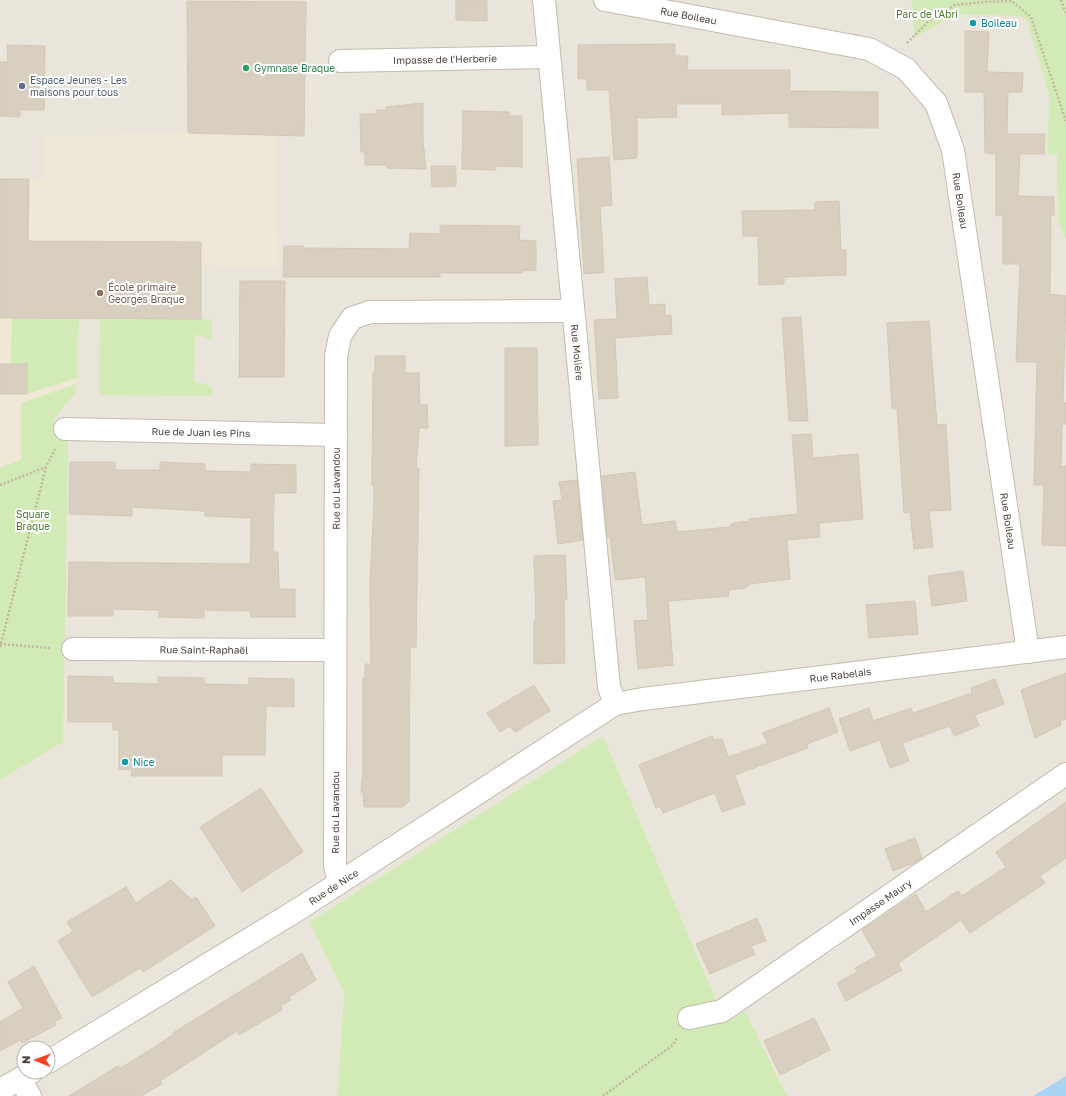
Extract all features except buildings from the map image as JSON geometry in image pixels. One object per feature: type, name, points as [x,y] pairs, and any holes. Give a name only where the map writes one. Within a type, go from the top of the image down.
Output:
[{"type":"street","name":"Rue Molière","points":[[544,0],[609,687],[615,704]]},
{"type":"street","name":"Rue Boileau","points":[[606,0],[869,49],[906,69],[936,103],[953,150],[1028,652]]},
{"type":"street","name":"Impasse de l'Herberie","points":[[340,61],[549,57]]},
{"type":"street","name":"Rue du Lavandou","points":[[339,883],[335,866],[335,650],[336,356],[340,336],[352,318],[370,312],[573,311]]},
{"type":"street","name":"Rue de Juan les Pins","points":[[65,429],[336,435]]},
{"type":"street","name":"Rue Rabelais","points":[[615,704],[659,697],[1066,647]]},
{"type":"street","name":"Rue Saint-Raphaël","points":[[72,650],[335,650]]},
{"type":"street","name":"Rue de Nice","points":[[56,1057],[339,883],[615,704]]},
{"type":"street","name":"Impasse Maury","points":[[689,1018],[722,1011],[1066,774]]},
{"type":"street","points":[[0,1090],[27,1082]]},
{"type":"path","points":[[1060,0],[1066,13]]},
{"type":"path","points":[[890,61],[928,22],[955,5],[1013,1],[1031,17],[1066,121]]},
{"type":"path","points":[[65,429],[46,467],[0,646],[72,650]]},
{"type":"path","points":[[0,485],[46,467]]},
{"type":"path","points":[[603,1096],[673,1045],[689,1018]]},
{"type":"shaded area","points":[[0,0],[1066,0],[1066,1076],[1033,1096],[787,1096],[745,1011],[726,1023],[603,736],[309,922],[344,993],[337,1096],[0,1096]]},
{"type":"shaded area","name":"École primaire Georges Braque","points":[[188,133],[276,136],[278,268],[201,265],[201,319],[79,318],[78,368],[75,393],[21,460],[0,468],[0,179],[43,179],[43,136]]},
{"type":"green space","name":"Parc de l'Abri","points":[[914,0],[1066,0],[1066,239],[1058,221],[1057,154],[1048,154],[1049,93],[1026,19],[1020,16],[957,14],[915,37],[911,6]]},
{"type":"green space","points":[[12,318],[79,318],[77,378],[27,394],[27,364],[11,364]]},
{"type":"green space","points":[[100,318],[212,319],[212,340],[195,334],[194,381],[212,387],[211,396],[99,395]]},
{"type":"green space","name":"Square Braque","points":[[76,384],[75,393],[56,416],[52,432],[68,438],[63,742],[0,780],[0,468],[21,460],[21,403]]},
{"type":"green space","points":[[603,736],[726,1023],[745,1011],[787,1096],[337,1096],[344,993],[309,922]]},
{"type":"water","points":[[1066,1076],[1066,1096],[1033,1096]]},
{"type":"place","name":"Boileau","points":[[973,23]]},
{"type":"place","name":"Gymnase Braque","points":[[246,68]]},
{"type":"place","name":"Espace Jeunes - Les maisons pour tous","points":[[22,86]]},
{"type":"place","name":"École primaire Georges Braque","points":[[100,293]]},
{"type":"place","name":"Nice","points":[[125,762]]}]
